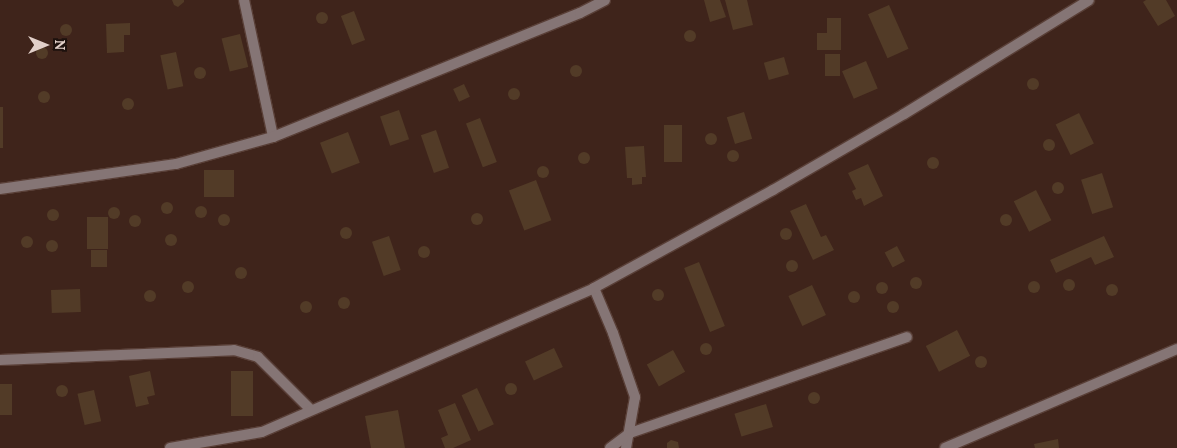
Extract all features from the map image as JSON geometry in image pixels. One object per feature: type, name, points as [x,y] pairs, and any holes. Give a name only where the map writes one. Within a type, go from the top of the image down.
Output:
[{"type":"street","points":[[244,0],[273,137]]},
{"type":"street","points":[[0,189],[176,164],[273,137],[580,13],[605,0]]},
{"type":"street","points":[[170,448],[262,432],[594,288],[773,190],[904,114],[1089,0]]},
{"type":"street","points":[[594,288],[613,333],[635,398],[626,448]]},
{"type":"street","points":[[610,448],[630,433],[907,337]]},
{"type":"street","points":[[945,448],[1177,349]]},
{"type":"street","points":[[0,360],[234,350],[258,357],[312,410]]},
{"type":"building","points":[[172,0],[184,0],[184,2],[178,7],[174,5]]},
{"type":"building","points":[[704,0],[720,0],[726,17],[710,22]]},
{"type":"building","points":[[725,0],[747,0],[753,25],[733,30]]},
{"type":"building","points":[[1146,0],[1166,0],[1175,16],[1158,26],[1143,2]]},
{"type":"building","points":[[889,5],[909,49],[888,58],[868,14]]},
{"type":"building","points":[[354,11],[365,40],[352,45],[341,16]]},
{"type":"building","points":[[320,12],[324,12],[328,18],[324,24],[320,24],[316,20],[316,16]]},
{"type":"building","points":[[827,18],[841,18],[841,50],[817,50],[817,33],[827,33]]},
{"type":"building","points":[[130,23],[130,35],[124,35],[124,52],[107,53],[106,24]]},
{"type":"building","points":[[64,24],[68,24],[72,30],[68,36],[64,36],[60,32],[60,28]]},
{"type":"building","points":[[688,30],[692,30],[696,36],[692,42],[688,42],[684,38],[684,34]]},
{"type":"building","points":[[240,34],[248,67],[230,72],[222,39]]},
{"type":"building","points":[[40,47],[44,47],[48,53],[44,59],[40,59],[36,55],[36,51]]},
{"type":"building","points":[[176,52],[183,86],[168,90],[160,55]]},
{"type":"building","points":[[825,54],[840,54],[840,76],[825,76]]},
{"type":"building","points":[[784,57],[789,74],[769,80],[764,63]]},
{"type":"building","points":[[866,61],[878,89],[854,99],[842,71]]},
{"type":"building","points":[[574,65],[578,65],[582,71],[578,77],[574,77],[570,73],[570,69]]},
{"type":"building","points":[[198,67],[202,67],[206,73],[202,79],[198,79],[194,75],[194,71]]},
{"type":"building","points":[[1031,78],[1035,78],[1039,84],[1035,90],[1031,90],[1027,86],[1027,82]]},
{"type":"building","points":[[464,84],[470,97],[459,102],[453,89]]},
{"type":"building","points":[[512,88],[516,88],[520,94],[516,100],[512,100],[508,96],[508,92]]},
{"type":"building","points":[[42,91],[46,91],[50,97],[46,103],[42,103],[38,99],[38,95]]},
{"type":"building","points":[[126,98],[130,98],[134,104],[130,110],[126,110],[122,106],[122,102]]},
{"type":"building","points":[[0,107],[3,107],[3,148],[0,148]]},
{"type":"building","points":[[399,110],[409,139],[390,146],[380,117]]},
{"type":"building","points":[[744,112],[752,139],[735,144],[727,117]]},
{"type":"building","points":[[1079,113],[1094,144],[1071,155],[1056,124]]},
{"type":"building","points":[[480,118],[497,162],[483,167],[466,123]]},
{"type":"building","points":[[664,125],[682,125],[682,162],[664,162]]},
{"type":"building","points":[[436,130],[449,168],[434,173],[421,135]]},
{"type":"building","points":[[348,132],[360,163],[332,174],[320,143]]},
{"type":"building","points":[[709,133],[713,133],[717,139],[713,145],[709,145],[705,141],[705,137]]},
{"type":"building","points":[[1047,139],[1051,139],[1055,145],[1051,151],[1047,151],[1043,147],[1043,143]]},
{"type":"building","points":[[644,146],[646,177],[642,177],[642,184],[632,185],[632,178],[627,178],[625,147]]},
{"type":"building","points":[[731,150],[735,150],[739,156],[735,162],[731,162],[727,158],[727,154]]},
{"type":"building","points":[[582,152],[586,152],[590,158],[586,164],[582,164],[578,160],[578,156]]},
{"type":"building","points":[[931,157],[935,157],[939,163],[935,169],[931,169],[927,165],[927,161]]},
{"type":"building","points":[[868,164],[883,196],[864,206],[861,198],[856,200],[852,191],[856,189],[848,173]]},
{"type":"building","points":[[541,166],[545,166],[549,172],[545,178],[541,178],[537,174],[537,170]]},
{"type":"building","points":[[204,170],[234,170],[234,197],[204,197]]},
{"type":"building","points":[[1102,173],[1113,207],[1092,214],[1081,180]]},
{"type":"building","points":[[536,180],[551,220],[524,231],[509,190]]},
{"type":"building","points":[[1056,182],[1060,182],[1064,188],[1060,194],[1056,194],[1052,190],[1052,186]]},
{"type":"building","points":[[1036,190],[1051,220],[1029,232],[1014,201]]},
{"type":"building","points":[[165,202],[169,202],[173,208],[169,214],[165,214],[161,210],[161,206]]},
{"type":"building","points":[[806,204],[821,237],[826,235],[834,250],[813,260],[790,211]]},
{"type":"building","points":[[199,206],[203,206],[207,212],[203,218],[199,218],[195,214],[195,210]]},
{"type":"building","points":[[112,207],[116,207],[120,213],[116,219],[112,219],[108,215],[108,211]]},
{"type":"building","points":[[51,209],[55,209],[59,215],[55,221],[51,221],[47,217],[47,213]]},
{"type":"building","points":[[475,213],[479,213],[483,219],[479,225],[475,225],[471,221],[471,217]]},
{"type":"building","points":[[222,214],[226,214],[230,220],[226,226],[222,226],[218,222],[218,218]]},
{"type":"building","points":[[1004,214],[1008,214],[1012,220],[1008,226],[1004,226],[1000,222],[1000,218]]},
{"type":"building","points":[[133,215],[137,215],[141,221],[137,227],[133,227],[129,223],[129,219]]},
{"type":"building","points":[[87,217],[108,217],[108,249],[87,249]]},
{"type":"building","points":[[344,227],[348,227],[352,233],[348,239],[344,239],[340,235],[340,231]]},
{"type":"building","points":[[784,228],[788,228],[792,234],[788,240],[784,240],[780,236],[780,232]]},
{"type":"building","points":[[169,234],[173,234],[177,240],[173,246],[169,246],[165,242],[165,238]]},
{"type":"building","points":[[25,236],[29,236],[33,242],[29,248],[25,248],[21,244],[21,240]]},
{"type":"building","points":[[389,236],[401,270],[384,276],[372,242]]},
{"type":"building","points":[[1104,236],[1114,257],[1095,265],[1091,257],[1056,273],[1050,260]]},
{"type":"building","points":[[50,240],[54,240],[58,246],[54,252],[50,252],[46,248],[46,244]]},
{"type":"building","points":[[422,246],[426,246],[430,252],[426,258],[422,258],[418,254],[418,250]]},
{"type":"building","points":[[897,246],[905,261],[893,268],[885,253]]},
{"type":"building","points":[[91,250],[107,250],[107,267],[91,267]]},
{"type":"building","points":[[790,260],[794,260],[798,266],[794,272],[790,272],[786,268],[786,264]]},
{"type":"building","points":[[699,262],[725,326],[710,332],[684,268]]},
{"type":"building","points":[[239,267],[243,267],[247,273],[243,279],[239,279],[235,275],[235,271]]},
{"type":"building","points":[[914,277],[918,277],[922,283],[918,289],[914,289],[910,285],[910,281]]},
{"type":"building","points":[[1067,279],[1071,279],[1075,285],[1071,291],[1067,291],[1063,287],[1063,283]]},
{"type":"building","points":[[186,281],[190,281],[194,287],[190,293],[186,293],[182,289],[182,285]]},
{"type":"building","points":[[1032,281],[1036,281],[1040,287],[1036,293],[1032,293],[1028,289],[1028,285]]},
{"type":"building","points":[[880,282],[884,282],[888,288],[884,294],[880,294],[876,290],[876,286]]},
{"type":"building","points":[[1110,284],[1114,284],[1118,290],[1114,296],[1110,296],[1106,292],[1106,288]]},
{"type":"building","points":[[812,285],[826,315],[802,326],[788,296]]},
{"type":"building","points":[[80,289],[81,312],[52,313],[51,290]]},
{"type":"building","points":[[656,289],[660,289],[664,295],[660,301],[656,301],[652,297],[652,293]]},
{"type":"building","points":[[148,290],[152,290],[156,296],[152,302],[148,302],[144,298],[144,294]]},
{"type":"building","points":[[852,291],[856,291],[860,297],[856,303],[852,303],[848,299],[848,295]]},
{"type":"building","points":[[342,297],[346,297],[350,303],[346,309],[342,309],[338,305],[338,301]]},
{"type":"building","points":[[304,301],[308,301],[312,307],[308,313],[304,313],[300,309],[300,305]]},
{"type":"building","points":[[891,301],[895,301],[899,307],[895,313],[891,313],[887,309],[887,305]]},
{"type":"building","points":[[957,330],[970,356],[939,372],[926,346]]},
{"type":"building","points":[[704,343],[708,343],[712,349],[708,355],[704,355],[700,351],[700,347]]},
{"type":"building","points":[[554,348],[563,367],[534,381],[525,362]]},
{"type":"building","points":[[673,350],[685,372],[659,386],[647,365]]},
{"type":"building","points":[[979,356],[983,356],[987,362],[983,368],[979,368],[975,364],[975,360]]},
{"type":"building","points":[[150,371],[155,395],[147,397],[149,404],[136,407],[129,376]]},
{"type":"building","points":[[231,371],[253,371],[253,416],[231,416]]},
{"type":"building","points":[[509,383],[513,383],[517,389],[513,395],[509,395],[505,391],[505,387]]},
{"type":"building","points":[[0,384],[12,384],[12,415],[0,415]]},
{"type":"building","points":[[60,385],[64,385],[68,391],[64,397],[60,397],[56,393],[56,389]]},
{"type":"building","points":[[477,388],[494,424],[478,431],[462,395]]},
{"type":"building","points":[[94,390],[101,421],[85,425],[77,394]]},
{"type":"building","points":[[812,392],[816,392],[820,398],[816,404],[812,404],[808,400],[808,396]]},
{"type":"building","points":[[455,403],[471,440],[453,448],[445,448],[441,438],[448,435],[438,410]]},
{"type":"building","points":[[766,404],[773,427],[741,437],[734,414]]},
{"type":"building","points":[[398,410],[405,448],[371,448],[365,416]]},
{"type":"building","points":[[1058,439],[1059,448],[1035,448],[1034,444]]},
{"type":"building","points":[[671,440],[678,442],[679,448],[667,448],[667,443]]}]
